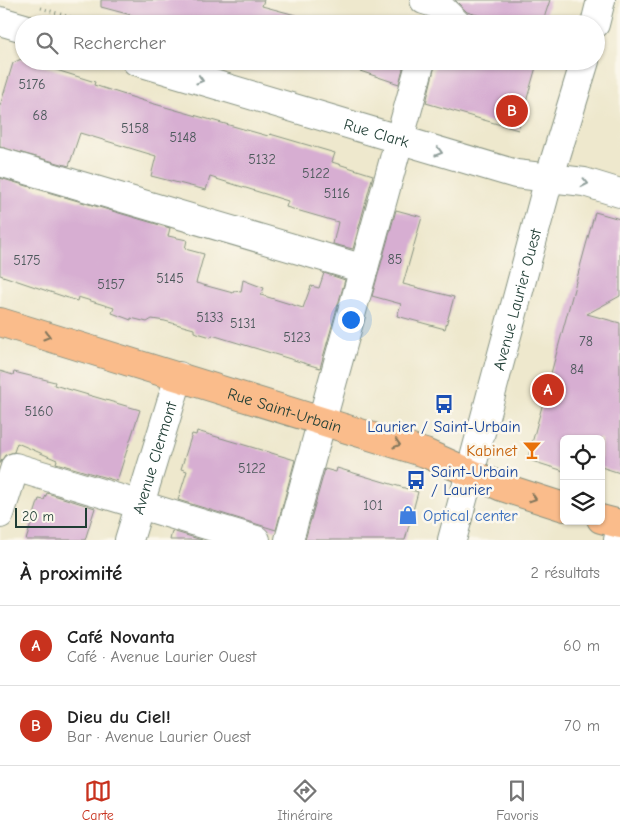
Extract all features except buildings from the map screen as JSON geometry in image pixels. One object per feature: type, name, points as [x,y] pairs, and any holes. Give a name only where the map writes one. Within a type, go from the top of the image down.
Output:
[{"type":"main road","name":"Rue Saint-Urbain","points":[[0,322],[425,453],[502,487],[560,506]]},
{"type":"main road","points":[[605,519],[620,524]]},
{"type":"street","points":[[597,15],[601,0]]},
{"type":"street","points":[[433,7],[444,15]]},
{"type":"street","points":[[0,21],[15,20]]},
{"type":"street","name":"Rue Clark","points":[[166,70],[516,174],[584,182],[620,193]]},
{"type":"street","points":[[289,540],[418,70]]},
{"type":"street","name":"Avenue Laurier Ouest","points":[[452,540],[549,179],[581,70]]},
{"type":"street","points":[[0,162],[364,269]]},
{"type":"street","name":"Avenue Clermont","points":[[129,540],[179,376]]},
{"type":"street","points":[[0,514],[15,467],[256,540]]},
{"type":"street","points":[[618,540],[620,532]]},
{"type":"place","name":"Dieu du Ciel!","points":[[512,111]]},
{"type":"place","name":"Café Novanta","points":[[548,390]]},
{"type":"place","name":"Laurier / Saint-Urbain","points":[[444,404]]},
{"type":"place","name":"Kabinet","points":[[532,450]]},
{"type":"place","name":"Saint-Urbain / Laurier","points":[[416,480]]},
{"type":"place","name":"Optical center","points":[[408,515]]}]
